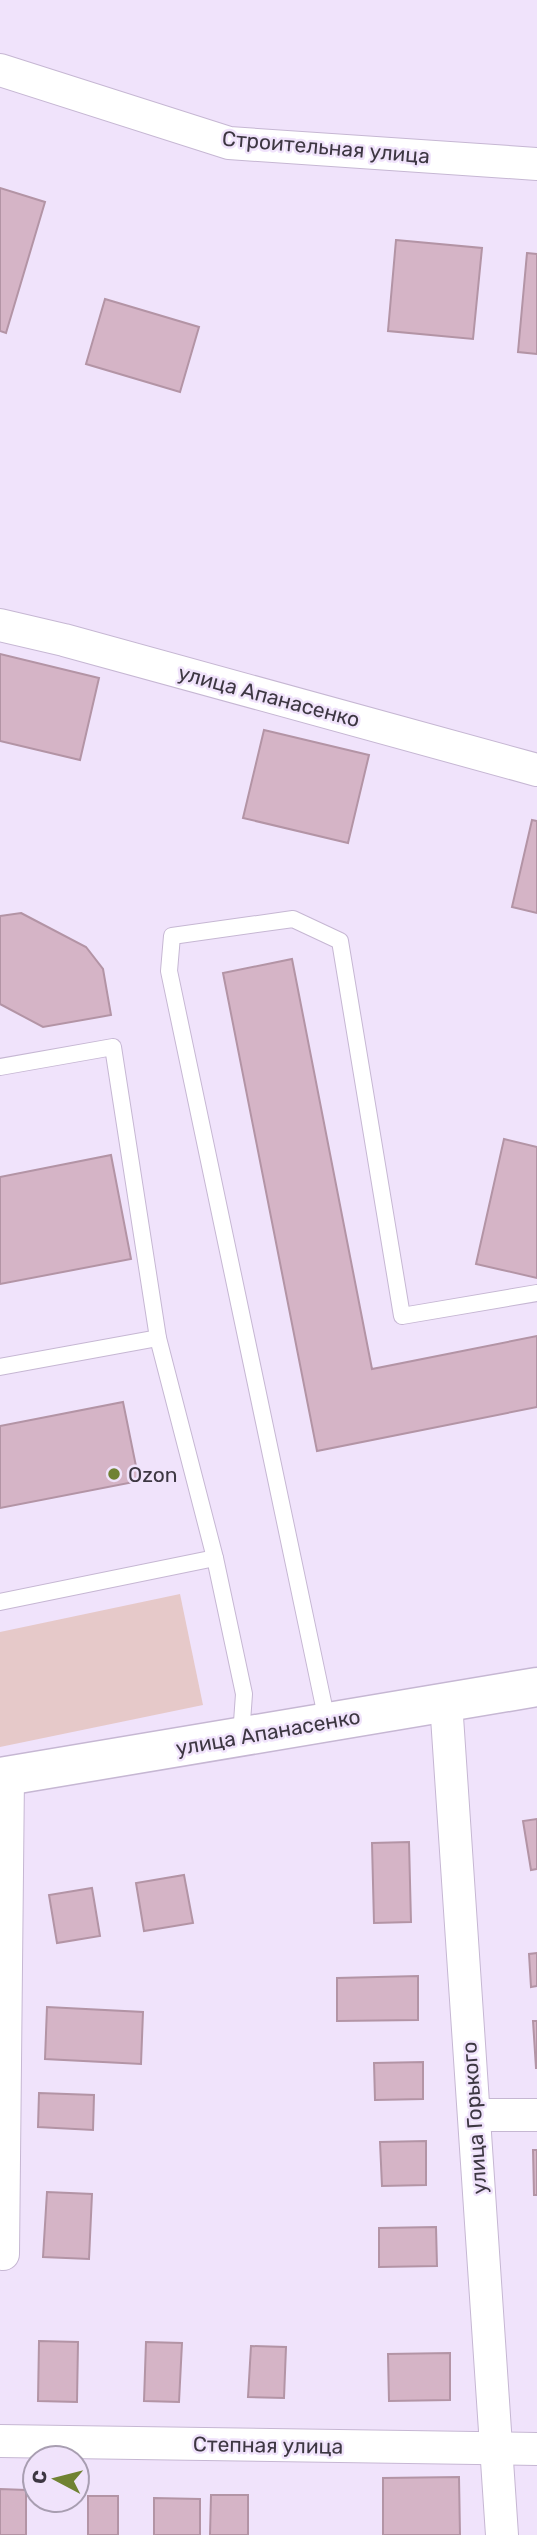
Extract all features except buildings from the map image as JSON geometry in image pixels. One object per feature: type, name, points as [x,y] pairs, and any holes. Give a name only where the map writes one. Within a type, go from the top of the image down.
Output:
[{"type":"main road","name":"улица Апанасенко","points":[[4,1777],[537,1687]]},
{"type":"street","name":"Строительная улица","points":[[0,70],[229,143],[537,164]]},
{"type":"street","name":"улица Апанасенко","points":[[0,625],[77,643],[537,770]]},
{"type":"street","name":"улица Горького","points":[[446,1702],[502,2535]]},
{"type":"street","points":[[4,1777],[4,2254]]},
{"type":"street","points":[[474,2115],[537,2115]]},
{"type":"street","name":"Степная улица","points":[[0,2441],[537,2449]]},
{"type":"lane","points":[[327,1721],[169,971],[172,936],[293,919],[340,941],[402,1316],[537,1293]]},
{"type":"lane","points":[[0,1067],[113,1047],[158,1338],[215,1558],[244,1694],[241,1736]]},
{"type":"lane","points":[[0,1367],[158,1338]]},
{"type":"lane","points":[[0,1602],[215,1558]]},
{"type":"shaded area","points":[[180,1594],[203,1705],[0,1747],[0,1632]]},
{"type":"place","name":"Ozon","points":[[114,1474]]}]
